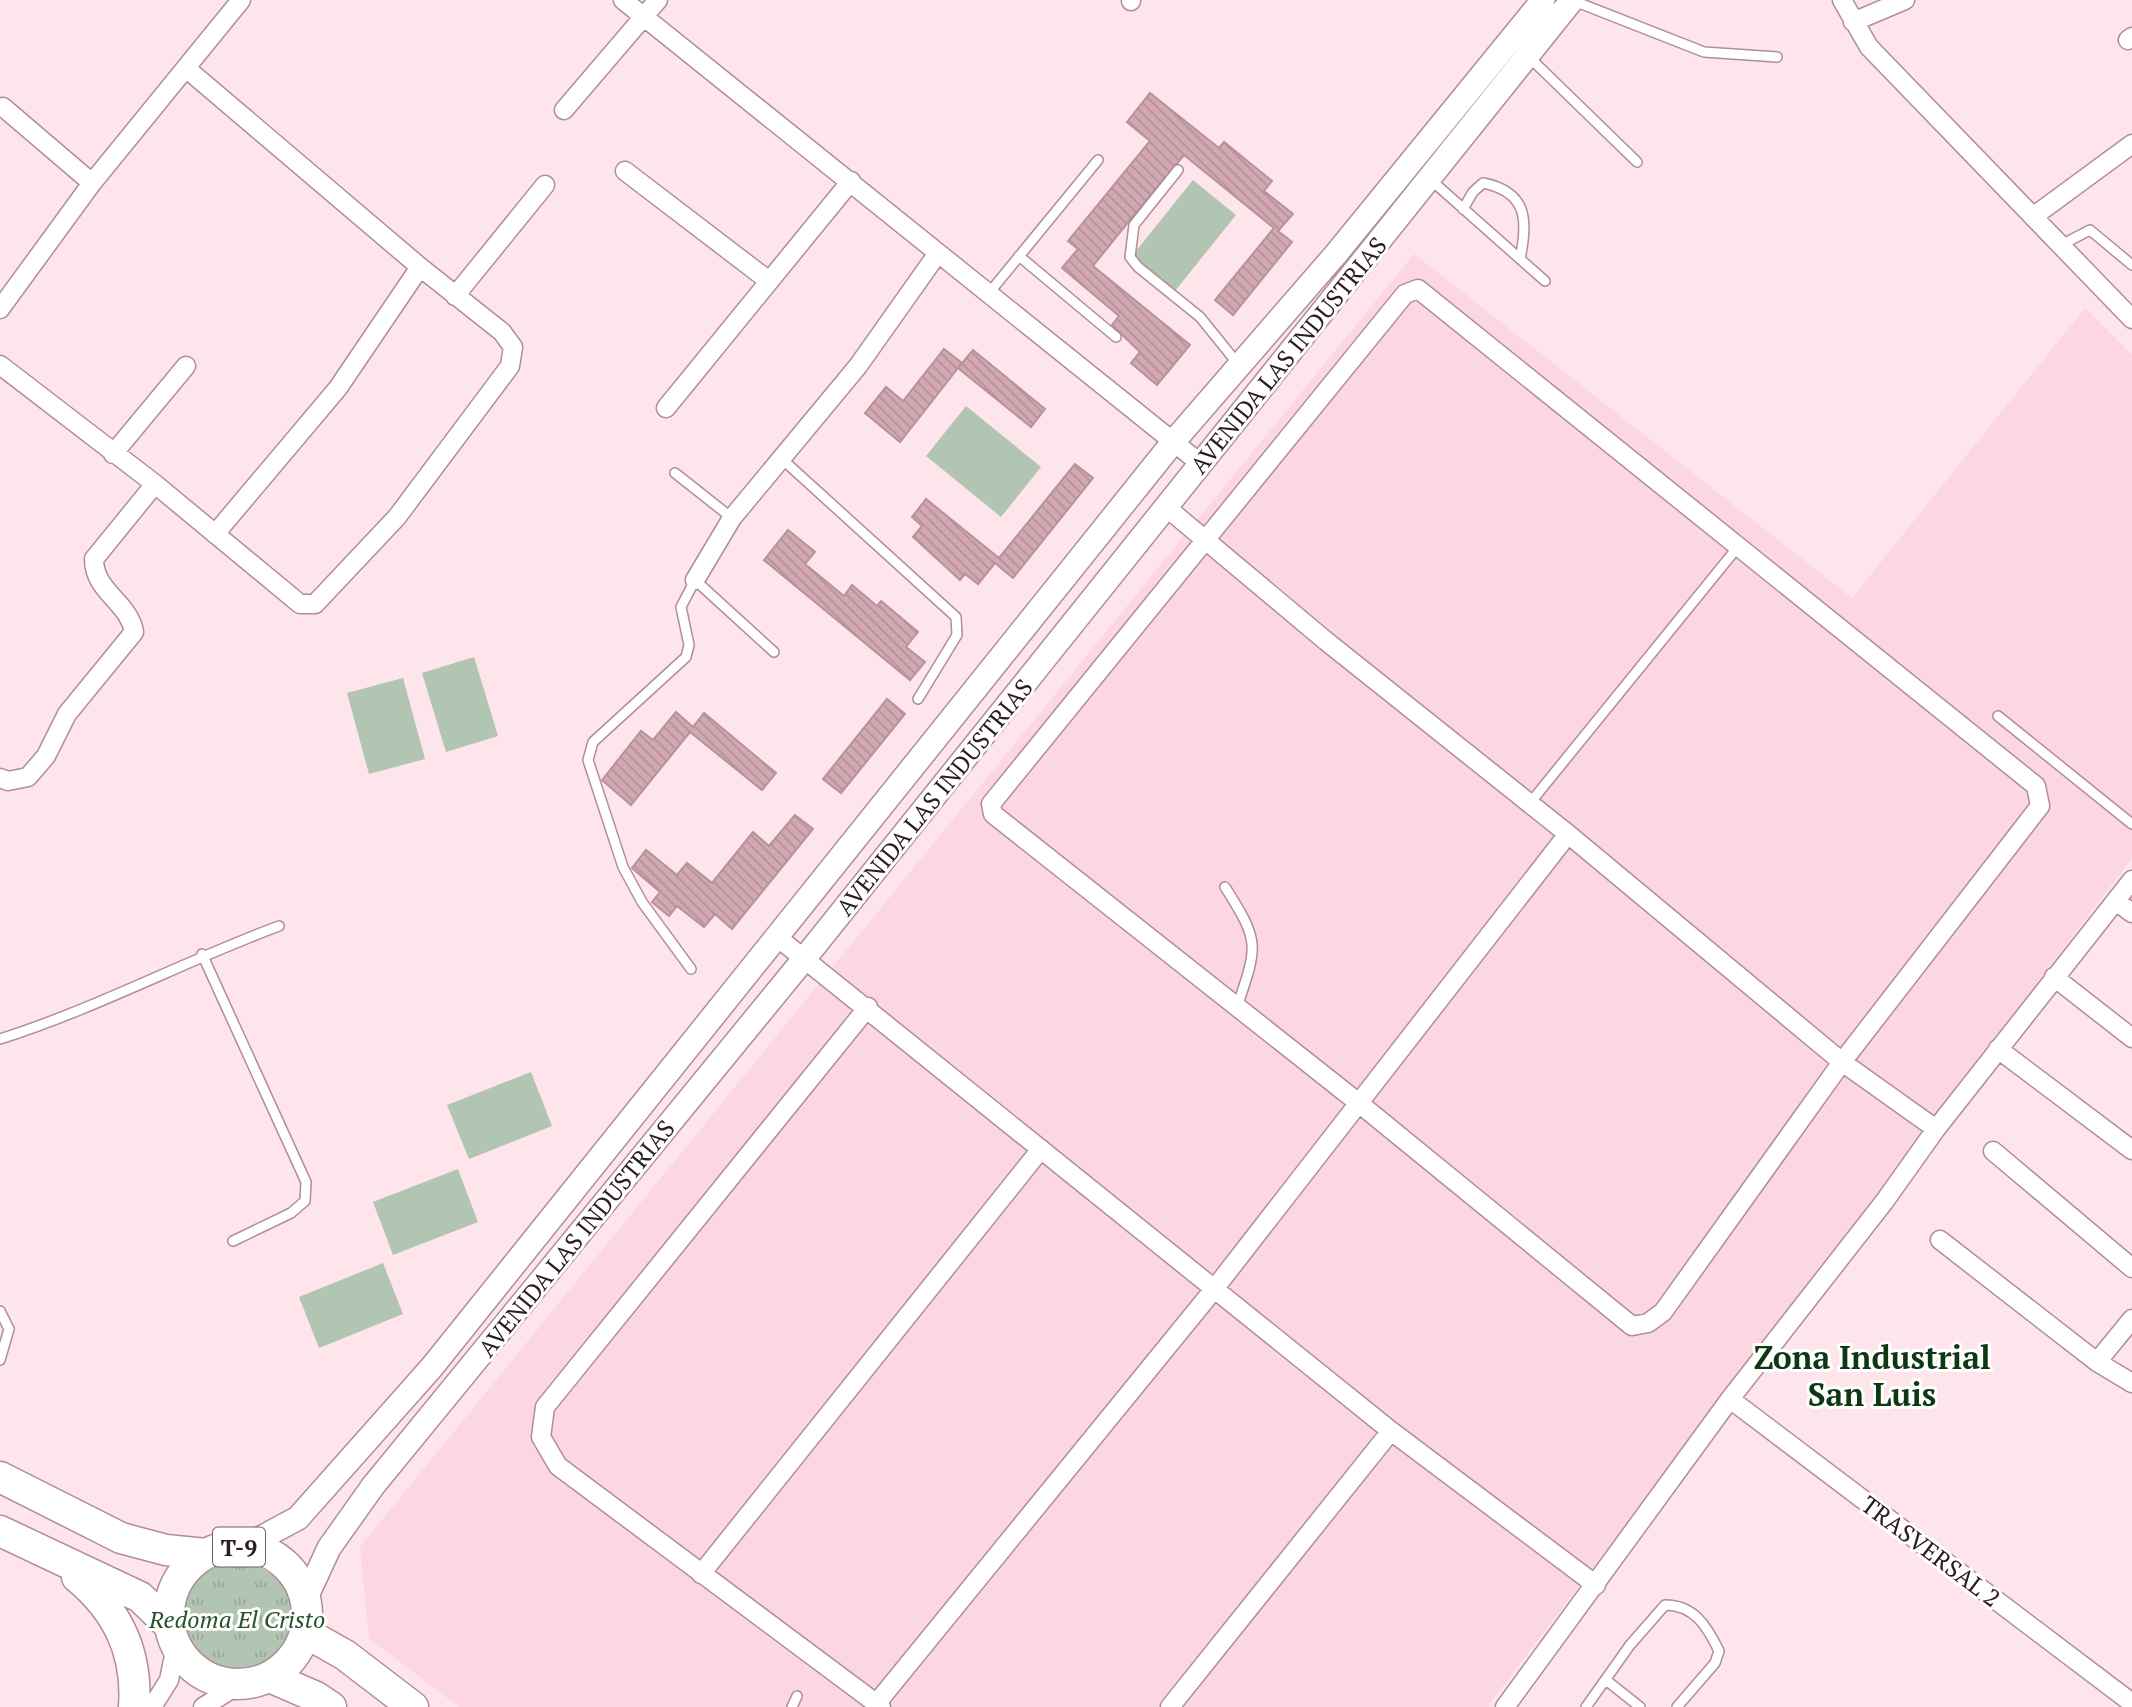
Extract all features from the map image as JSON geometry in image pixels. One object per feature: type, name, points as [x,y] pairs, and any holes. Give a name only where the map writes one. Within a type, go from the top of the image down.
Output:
[{"type":"main road","name":"T-9","points":[[0,1477],[121,1538],[166,1550],[206,1554]]},
{"type":"main road","points":[[0,1531],[140,1597],[173,1636],[187,1662],[202,1674],[219,1682],[238,1685],[270,1677],[291,1659],[306,1633],[345,1655],[413,1707]]},
{"type":"main road","name":"T-9","points":[[173,1636],[170,1605],[176,1584],[189,1567],[206,1554],[225,1547],[246,1546],[262,1550],[290,1570],[305,1600],[306,1633]]},
{"type":"main road","points":[[41,1549],[97,1593],[121,1628],[134,1675],[134,1707]]},
{"type":"main road","points":[[270,1677],[316,1697],[331,1707]]},
{"type":"street","points":[[0,309],[92,183],[241,0]]},
{"type":"street","points":[[623,0],[1201,464]]},
{"type":"street","points":[[564,110],[658,0]]},
{"type":"street","name":"AVENIDA LAS INDUSTRIAS","points":[[246,1546],[298,1518],[432,1367],[1174,441],[1336,254],[1543,0]]},
{"type":"street","name":"AVENIDA LAS INDUSTRIAS","points":[[305,1600],[329,1548],[373,1486],[804,959],[1572,0]]},
{"type":"street","points":[[1842,0],[1869,47],[2132,319]]},
{"type":"street","points":[[1853,22],[1905,0]]},
{"type":"street","points":[[0,365],[155,484],[300,604],[315,604],[397,517],[510,366],[513,347],[502,332],[420,267],[187,69]]},
{"type":"street","points":[[3,107],[92,183]]},
{"type":"street","points":[[2034,216],[2132,144]]},
{"type":"street","points":[[625,171],[769,282]]},
{"type":"street","points":[[666,408],[851,181]]},
{"type":"street","points":[[455,296],[545,186]]},
{"type":"street","points":[[695,580],[732,518],[858,366],[938,253]]},
{"type":"street","points":[[215,534],[338,388],[420,267]]},
{"type":"street","points":[[1418,289],[1737,548],[2036,786],[2040,806],[1842,1062],[1663,1312],[1648,1323],[1632,1326],[1360,1104],[993,814],[991,804],[1405,294],[1418,289]]},
{"type":"street","points":[[113,454],[186,366]]},
{"type":"street","points":[[0,778],[8,781],[28,777],[46,756],[67,714],[134,632],[132,621],[94,575],[94,559],[155,484]]},
{"type":"street","points":[[1166,507],[1568,834],[1842,1062],[1936,1129]]},
{"type":"street","points":[[868,1007],[545,1407],[541,1437],[558,1466],[878,1705],[1215,1288],[1568,834]]},
{"type":"street","points":[[1505,1707],[1730,1399],[1884,1202],[1936,1129],[2132,880]]},
{"type":"street","points":[[2116,901],[2132,913]]},
{"type":"street","points":[[777,937],[868,1007],[1391,1431],[1596,1585]]},
{"type":"street","points":[[2054,977],[2132,1038]]},
{"type":"street","points":[[1998,1049],[2132,1150]]},
{"type":"street","points":[[701,1574],[1041,1149]]},
{"type":"street","points":[[1993,1151],[2132,1268]]},
{"type":"street","points":[[1940,1240],[2097,1362],[2132,1383]]},
{"type":"street","points":[[2097,1362],[2132,1319]]},
{"type":"street","name":"TRASVERSAL 2","points":[[1730,1399],[2129,1695]]},
{"type":"street","points":[[1170,1707],[1391,1431]]},
{"type":"street","points":[[152,1707],[169,1680],[173,1636]]},
{"type":"street","points":[[203,1707],[238,1685]]},
{"type":"lane","points":[[1572,0],[1704,52],[1777,57]]},
{"type":"lane","points":[[1528,56],[1637,162]]},
{"type":"lane","points":[[989,293],[1098,160]]},
{"type":"lane","points":[[1178,170],[1134,225],[1130,257],[1138,267],[1200,317],[1238,364]]},
{"type":"lane","points":[[1429,179],[1545,281]]},
{"type":"lane","points":[[1463,209],[1473,192],[1483,183],[1500,187],[1518,201],[1526,228],[1520,259]]},
{"type":"lane","points":[[2061,245],[2090,230],[2132,265]]},
{"type":"lane","points":[[1019,256],[1116,337]]},
{"type":"lane","points":[[782,459],[956,617],[957,635],[918,699]]},
{"type":"lane","points":[[675,473],[732,518]]},
{"type":"lane","points":[[1530,803],[1737,548]]},
{"type":"lane","points":[[691,969],[642,902],[622,867],[588,760],[593,742],[686,657],[689,645],[681,607],[695,580],[774,652]]},
{"type":"lane","points":[[1998,716],[2132,824]]},
{"type":"lane","points":[[1225,887],[1251,927],[1253,961],[1237,1007]]},
{"type":"lane","points":[[0,1039],[41,1026],[202,954],[279,926]]},
{"type":"lane","points":[[202,954],[306,1182],[305,1201],[291,1213],[233,1241]]},
{"type":"lane","points":[[0,1311],[9,1329],[0,1360]]},
{"type":"lane","points":[[1586,1707],[1665,1605],[1679,1605],[1691,1610],[1711,1634],[1719,1651],[1715,1662],[1678,1707]]},
{"type":"lane","points":[[1606,1680],[1640,1707]]},
{"type":"lane","points":[[792,1707],[797,1696]]},
{"type":"shaded area","points":[[1414,254],[1852,598],[2085,308],[2132,355],[2132,858],[1487,1707],[459,1707],[369,1638],[360,1547]]},
{"type":"green space","points":[[1193,180],[1236,215],[1175,291],[1132,256]]},
{"type":"green space","points":[[966,406],[1041,467],[1001,517],[926,456]]},
{"type":"green space","points":[[474,657],[498,736],[446,752],[422,673]]},
{"type":"green space","points":[[403,678],[425,759],[369,774],[347,693]]},
{"type":"green space","points":[[531,1072],[552,1126],[469,1159],[447,1105]]},
{"type":"green space","points":[[458,1169],[478,1222],[393,1255],[373,1202]]},
{"type":"green space","points":[[383,1263],[403,1314],[319,1348],[299,1297]]},
{"type":"green space","name":"Redoma El Cristo","points":[[237,1563],[259,1568],[277,1580],[289,1598],[294,1620],[289,1642],[277,1660],[259,1672],[237,1677],[215,1672],[197,1660],[185,1642],[180,1620],[185,1598],[197,1580],[215,1568]]},
{"type":"building","points":[[1150,93],[1219,148],[1224,142],[1272,181],[1264,191],[1293,214],[1278,231],[1292,242],[1233,315],[1215,300],[1274,228],[1184,155],[1093,266],[1190,345],[1157,385],[1131,363],[1140,352],[1112,325],[1119,316],[1062,268],[1078,249],[1068,241],[1150,141],[1127,122]]},
{"type":"building","points":[[944,349],[962,363],[900,442],[865,413],[886,387],[903,401]]},
{"type":"building","points":[[973,350],[1045,409],[1031,427],[958,368]]},
{"type":"building","points":[[1075,464],[1093,478],[1013,578],[995,563],[978,584],[965,574],[960,580],[913,537],[922,526],[912,517],[926,499],[999,558]]},
{"type":"building","points":[[788,530],[815,552],[805,564],[844,596],[852,585],[877,606],[881,601],[918,632],[906,647],[925,662],[910,680],[764,560]]},
{"type":"building","points":[[887,699],[905,714],[841,793],[823,779]]},
{"type":"building","points":[[676,712],[693,727],[704,713],[776,773],[762,790],[690,732],[631,805],[602,780],[641,731],[653,740]]},
{"type":"building","points":[[795,815],[813,829],[732,929],[715,914],[704,927],[677,906],[669,916],[652,902],[660,892],[632,868],[646,850],[677,875],[687,863],[712,883],[753,832],[769,846]]},
{"type":"district","name":"Zona Industrial San Luis","points":[[1872,1376]]}]
